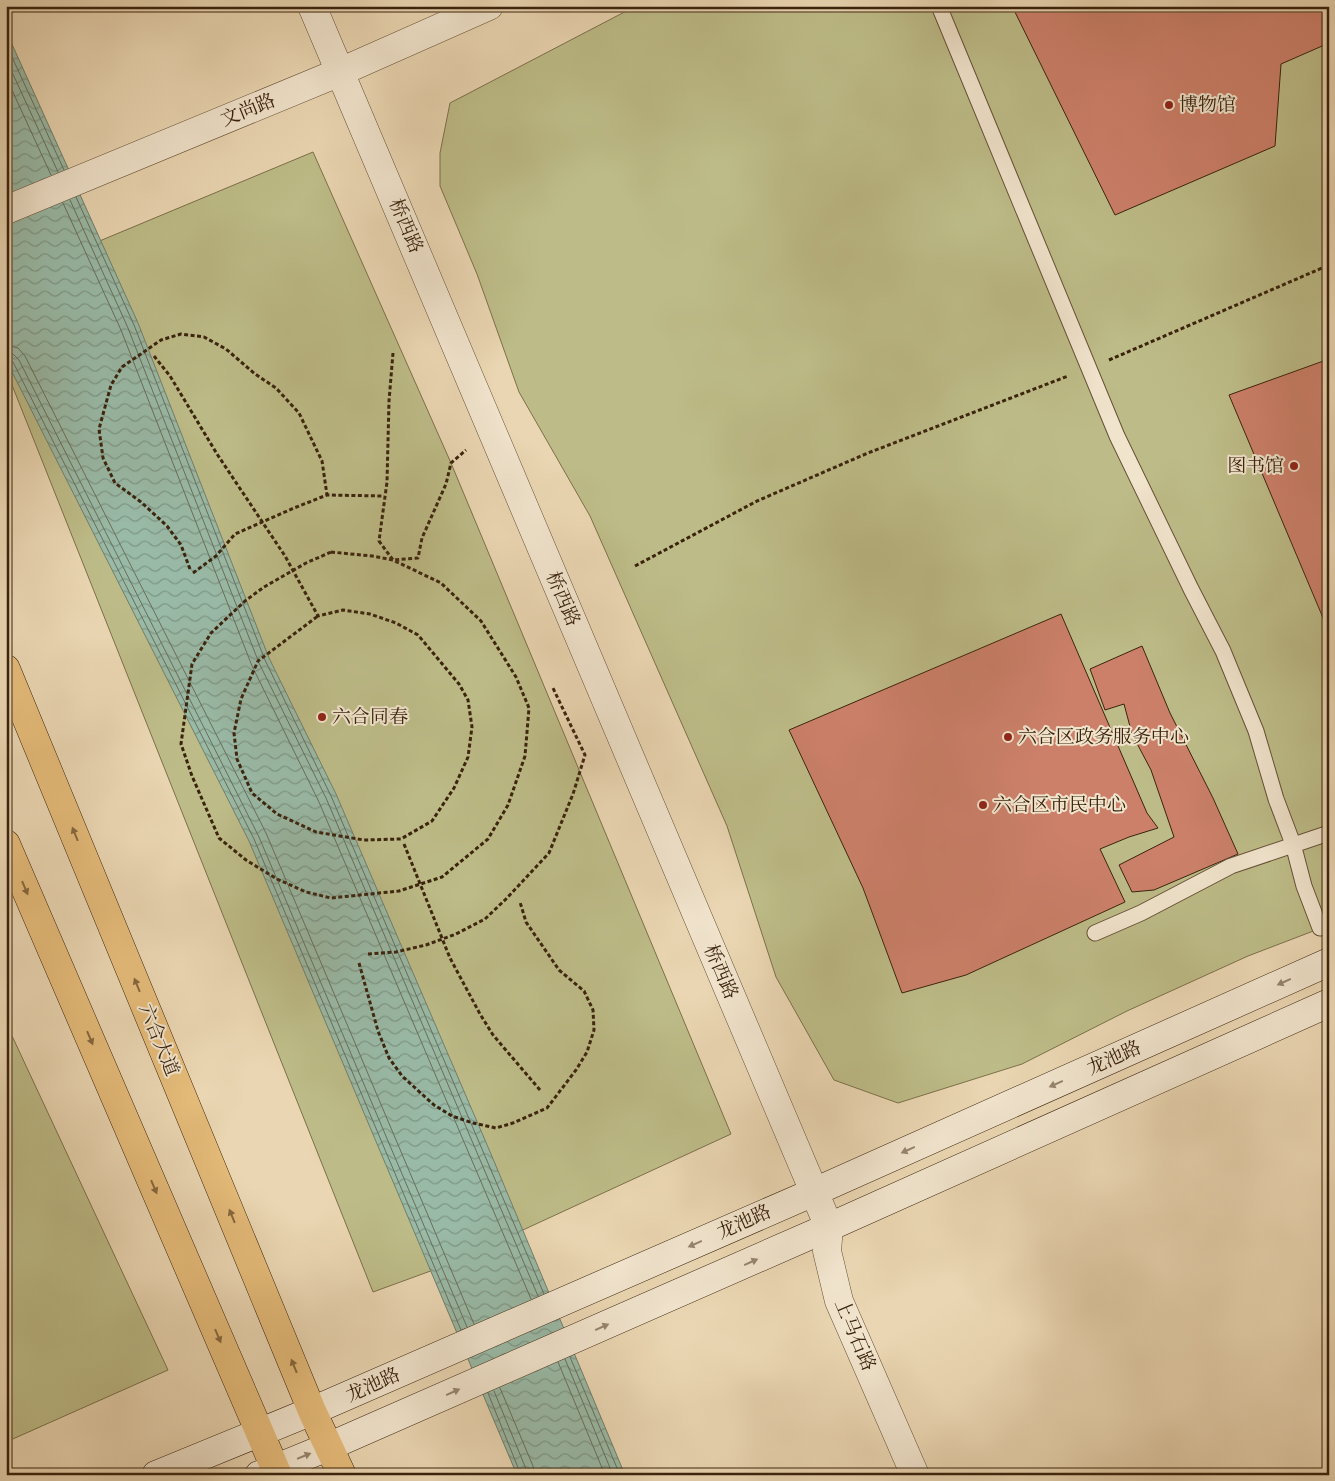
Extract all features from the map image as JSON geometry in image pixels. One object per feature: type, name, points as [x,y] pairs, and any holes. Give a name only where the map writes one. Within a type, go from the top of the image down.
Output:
[{"type":"highway","name":"六合大道","points":[[6,669],[312,1411],[330,1446]]},
{"type":"highway","points":[[6,844],[259,1433],[271,1472]]},
{"type":"highway","points":[[330,1446],[342,1475]]},
{"type":"main road","name":"桥西路","points":[[312,6],[814,1192]]},
{"type":"main road","name":"文尚路","points":[[6,210],[340,72],[489,6]]},
{"type":"main road","name":"龙池路","points":[[156,1475],[312,1411],[814,1192],[1329,962]]},
{"type":"main road","name":"龙池路","points":[[271,1472],[829,1227],[1329,1003]]},
{"type":"main road","name":"上马石路","points":[[814,1192],[829,1227],[827,1251],[839,1301],[916,1475]]},
{"type":"lane","points":[[939,6],[1117,436],[1223,651],[1256,731],[1276,799],[1293,844],[1304,886],[1320,928]]},
{"type":"lane","points":[[1095,933],[1142,913],[1231,866],[1329,833]]},
{"type":"path","points":[[1102,363],[1329,265]]},
{"type":"path","points":[[190,569],[181,545],[167,526],[141,502],[115,483],[103,458],[99,429],[111,385],[122,367],[161,340],[181,334],[204,337],[226,349],[255,374],[276,388],[299,414],[322,461],[327,496]]},
{"type":"path","points":[[393,353],[389,401],[387,482],[378,541],[393,560],[441,584],[481,621],[516,677],[529,708],[526,756],[508,805],[488,839],[442,877],[399,891],[331,898],[306,892],[277,879],[246,860],[219,838],[192,776],[181,744],[192,664],[211,633],[245,601],[264,587],[306,563],[331,552],[393,560],[418,558],[422,538],[446,484],[452,463],[466,450]]},
{"type":"path","points":[[154,356],[170,376],[217,454],[285,556],[318,616]]},
{"type":"path","points":[[634,566],[774,494],[868,453],[1077,372]]},
{"type":"path","points":[[193,573],[216,556],[235,534],[327,496],[384,496]]},
{"type":"path","points":[[343,610],[370,614],[418,635],[459,684],[468,700],[472,727],[468,757],[454,788],[432,821],[401,840],[364,840],[316,832],[276,814],[252,793],[237,759],[234,733],[241,699],[258,661],[318,616],[343,610]]},
{"type":"path","points":[[368,954],[396,952],[426,945],[456,934],[485,919],[549,853],[573,794],[585,755],[552,686]]},
{"type":"path","points":[[404,844],[450,958],[480,1014],[493,1035],[540,1090]]},
{"type":"path","points":[[359,963],[378,1031],[389,1058],[402,1076],[434,1106],[452,1116],[496,1128],[512,1123],[546,1108],[576,1070],[587,1052],[594,1030],[593,1010],[584,991],[559,970],[526,922],[520,902]]},
{"type":"shaded area","points":[[636,6],[1329,6],[1329,925],[1248,956],[1127,1011],[1022,1064],[898,1103],[834,1080],[776,977],[727,826],[590,516],[519,392],[477,274],[440,186],[440,153],[450,103]]},
{"type":"shaded area","points":[[313,152],[451,463],[731,1134],[447,1265],[373,1292],[6,370],[6,280]]},
{"type":"shaded area","points":[[6,1023],[168,1370],[6,1442]]},
{"type":"water","points":[[6,31],[138,323],[269,658],[336,794],[491,1154],[625,1475],[517,1475],[249,841],[6,360]]},
{"type":"building","name":"博物馆","points":[[1012,6],[1329,6],[1329,43],[1281,64],[1275,146],[1115,215]]},
{"type":"building","name":"图书馆","points":[[1329,359],[1329,632],[1229,395]]},
{"type":"building","name":"六合区市民中心","points":[[1061,614],[1147,813],[1158,828],[1100,849],[1125,902],[966,975],[902,993],[863,888],[789,730]]},
{"type":"building","points":[[1142,646],[1170,713],[1213,798],[1238,854],[1154,890],[1132,892],[1119,865],[1174,837],[1151,770],[1132,734],[1124,704],[1105,710],[1090,669]]},
{"type":"place","name":"博物馆","points":[[1169,105]]},
{"type":"place","name":"图书馆","points":[[1294,466]]},
{"type":"place","name":"六合同春","points":[[322,717]]},
{"type":"place","name":"六合区政务服务中心","points":[[1008,737]]},
{"type":"place","name":"六合区市民中心","points":[[983,805]]}]
